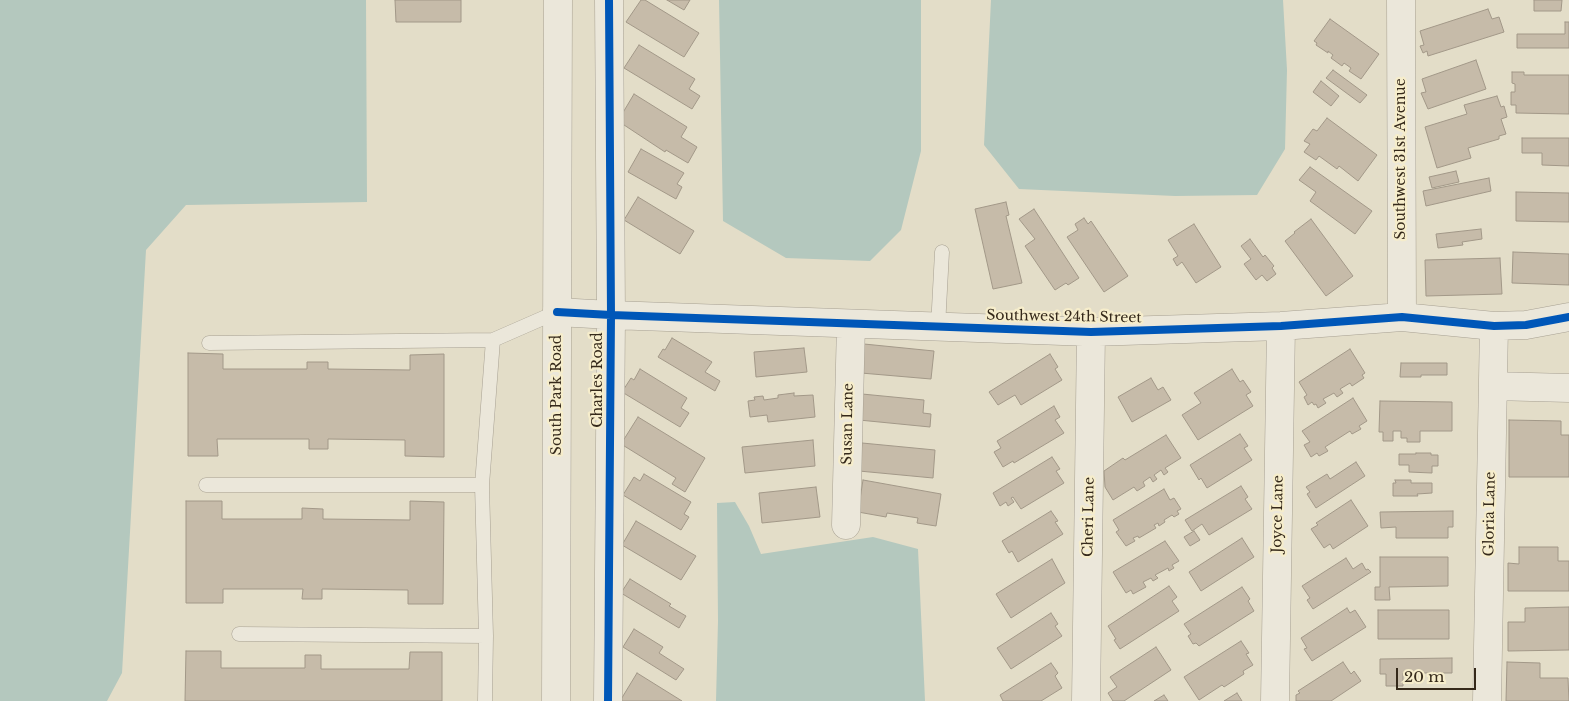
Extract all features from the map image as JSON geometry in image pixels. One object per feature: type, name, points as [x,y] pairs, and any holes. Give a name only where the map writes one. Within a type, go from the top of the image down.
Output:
[{"type":"street","name":"South Park Road","points":[[556,701],[558,0]]},
{"type":"street","name":"Charles Road","points":[[608,701],[609,0]]},
{"type":"street","name":"Southwest 31st Avenue","points":[[1401,0],[1402,317]]},
{"type":"street","name":"Southwest 24th Street","points":[[557,312],[610,316],[1091,332],[1281,326],[1402,317],[1494,326],[1526,325],[1569,317]]},
{"type":"street","name":"Susan Lane","points":[[846,525],[851,324]]},
{"type":"street","name":"Joyce Lane","points":[[1275,701],[1281,326]]},
{"type":"street","name":"Gloria Lane","points":[[1487,701],[1494,326]]},
{"type":"street","name":"Cheri Lane","points":[[1086,701],[1091,332]]},
{"type":"street","points":[[1493,386],[1569,388]]},
{"type":"lane","points":[[938,327],[942,252]]},
{"type":"lane","points":[[209,343],[493,340],[557,312]]},
{"type":"lane","points":[[484,701],[486,636],[482,485],[493,340]]},
{"type":"lane","points":[[206,484],[482,485]]},
{"type":"lane","points":[[239,634],[486,636]]},
{"type":"shaded area","points":[[0,0],[366,0],[367,202],[186,205],[146,250],[122,673],[107,701],[0,701]]},
{"type":"shaded area","points":[[719,0],[921,0],[921,151],[901,230],[870,261],[786,258],[723,221]]},
{"type":"shaded area","points":[[991,0],[1283,0],[1287,70],[1285,149],[1257,195],[1175,196],[1019,189],[984,145]]},
{"type":"shaded area","points":[[735,502],[749,526],[761,554],[873,537],[918,549],[925,701],[716,701],[718,621],[717,503]]},
{"type":"building","points":[[395,0],[461,0],[461,22],[396,22]]},
{"type":"building","points":[[641,0],[645,0],[699,33],[684,57],[626,22]]},
{"type":"building","points":[[667,0],[690,0],[684,10]]},
{"type":"building","points":[[1534,0],[1562,0],[1561,11],[1534,11]]},
{"type":"building","points":[[1488,9],[1492,19],[1499,17],[1504,32],[1428,56],[1427,51],[1423,53],[1420,46],[1424,45],[1420,31]]},
{"type":"building","points":[[1330,19],[1379,54],[1361,79],[1349,71],[1351,68],[1344,63],[1342,66],[1331,58],[1333,55],[1316,45],[1317,43],[1314,41]]},
{"type":"building","points":[[1565,22],[1569,22],[1569,48],[1517,48],[1517,34],[1565,34]]},
{"type":"building","points":[[639,45],[695,79],[689,89],[700,96],[692,109],[624,68]]},
{"type":"building","points":[[1476,60],[1486,89],[1428,109],[1421,93],[1426,92],[1422,79]]},
{"type":"building","points":[[1333,70],[1367,95],[1360,103],[1326,78]]},
{"type":"building","points":[[1512,72],[1524,72],[1524,75],[1569,75],[1569,114],[1516,113],[1516,105],[1511,105],[1511,92],[1515,92],[1515,84],[1512,83]]},
{"type":"building","points":[[1321,81],[1339,96],[1331,106],[1313,92]]},
{"type":"building","points":[[634,94],[687,127],[681,137],[697,147],[688,163],[666,150],[665,152],[618,121]]},
{"type":"building","points":[[1497,96],[1501,107],[1504,106],[1507,117],[1501,119],[1506,134],[1499,136],[1499,139],[1468,148],[1471,158],[1437,168],[1425,127],[1467,114],[1464,105]]},
{"type":"building","points":[[1327,118],[1377,155],[1358,181],[1339,166],[1337,169],[1319,156],[1316,160],[1304,152],[1310,144],[1304,141],[1313,129],[1317,131]]},
{"type":"building","points":[[1522,138],[1569,138],[1569,166],[1542,165],[1542,153],[1522,153]]},
{"type":"building","points":[[641,149],[684,173],[677,184],[682,187],[676,199],[628,172]]},
{"type":"building","points":[[1310,167],[1372,211],[1355,234],[1310,201],[1316,192],[1299,180]]},
{"type":"building","points":[[1456,171],[1459,182],[1432,188],[1429,177]]},
{"type":"building","points":[[1489,178],[1491,191],[1426,206],[1423,191]]},
{"type":"building","points":[[1516,192],[1569,193],[1569,222],[1516,221]]},
{"type":"building","points":[[638,197],[694,231],[680,254],[624,220]]},
{"type":"building","points":[[1006,202],[1009,215],[1006,216],[1022,283],[993,289],[975,209]]},
{"type":"building","points":[[1034,209],[1079,278],[1055,290],[1025,246],[1035,239],[1019,219]]},
{"type":"building","points":[[1084,218],[1088,224],[1091,221],[1128,276],[1104,292],[1067,237],[1078,230],[1075,224]]},
{"type":"building","points":[[1311,219],[1353,276],[1326,296],[1285,241]]},
{"type":"building","points":[[1194,224],[1221,267],[1196,283],[1182,262],[1177,266],[1173,259],[1178,256],[1168,240]]},
{"type":"building","points":[[1481,229],[1482,239],[1462,242],[1463,245],[1438,248],[1436,234]]},
{"type":"building","points":[[1250,239],[1263,257],[1265,255],[1274,266],[1272,268],[1276,274],[1267,281],[1262,275],[1256,280],[1244,264],[1251,259],[1241,246]]},
{"type":"building","points":[[1513,252],[1569,254],[1569,285],[1512,283]]},
{"type":"building","points":[[1500,258],[1502,294],[1426,296],[1425,260]]},
{"type":"building","points":[[672,338],[712,362],[705,372],[720,381],[715,391],[658,357]]},
{"type":"building","points":[[864,344],[934,351],[931,379],[861,373]]},
{"type":"building","points":[[804,348],[807,372],[756,377],[754,352]]},
{"type":"building","points":[[1350,349],[1365,373],[1362,375],[1364,378],[1352,386],[1350,383],[1340,389],[1343,393],[1337,397],[1334,393],[1323,399],[1326,403],[1318,408],[1312,402],[1308,405],[1304,397],[1307,395],[1299,382]]},
{"type":"building","points":[[188,353],[223,354],[223,369],[307,369],[307,362],[328,362],[328,369],[410,370],[410,355],[444,354],[444,457],[405,456],[405,440],[328,439],[328,449],[309,449],[309,439],[217,439],[218,456],[188,456]]},
{"type":"building","points":[[1050,354],[1058,367],[1055,369],[1062,380],[1021,405],[1015,395],[998,405],[989,392]]},
{"type":"building","points":[[1401,363],[1447,363],[1447,375],[1400,377]]},
{"type":"building","points":[[640,369],[687,398],[681,408],[689,413],[680,427],[622,392],[631,378],[634,380]]},
{"type":"building","points":[[1232,369],[1240,382],[1243,380],[1251,392],[1246,395],[1253,406],[1198,440],[1182,415],[1201,403],[1194,393]]},
{"type":"building","points":[[1151,378],[1158,390],[1163,387],[1171,400],[1132,422],[1118,397]]},
{"type":"building","points":[[794,393],[794,396],[813,395],[815,417],[768,422],[767,415],[750,417],[748,401],[755,400],[754,397],[763,396],[764,400],[778,398],[778,395]]},
{"type":"building","points":[[862,394],[924,400],[923,413],[931,414],[930,427],[859,420]]},
{"type":"building","points":[[1353,398],[1367,421],[1359,426],[1361,429],[1352,434],[1350,431],[1325,447],[1328,451],[1319,456],[1317,453],[1311,457],[1304,445],[1310,442],[1302,431]]},
{"type":"building","points":[[1380,401],[1452,402],[1452,431],[1420,431],[1420,442],[1407,442],[1407,438],[1401,438],[1401,431],[1393,431],[1393,441],[1383,441],[1383,432],[1379,432]]},
{"type":"building","points":[[1054,406],[1060,417],[1055,420],[1064,433],[1014,463],[1013,461],[1003,467],[994,452],[1001,448],[997,441]]},
{"type":"building","points":[[638,417],[705,458],[685,492],[672,484],[676,478],[621,444]]},
{"type":"building","points":[[1509,420],[1561,421],[1561,435],[1569,435],[1569,477],[1509,477]]},
{"type":"building","points":[[1240,434],[1248,446],[1244,448],[1252,460],[1207,488],[1201,478],[1199,480],[1190,465]]},
{"type":"building","points":[[1166,435],[1181,458],[1165,468],[1168,472],[1164,475],[1161,470],[1154,475],[1157,479],[1153,482],[1150,477],[1143,482],[1145,486],[1137,491],[1134,487],[1113,500],[1105,487],[1104,471],[1123,458],[1125,460]]},
{"type":"building","points":[[813,440],[815,466],[745,473],[742,447]]},
{"type":"building","points":[[862,443],[935,450],[933,478],[859,471]]},
{"type":"building","points":[[1399,454],[1438,455],[1438,466],[1432,466],[1432,473],[1409,472],[1409,465],[1399,465]]},
{"type":"building","points":[[1052,457],[1060,469],[1056,471],[1064,483],[1021,509],[1013,497],[1011,498],[1014,502],[1008,506],[1006,502],[1000,506],[993,493]]},
{"type":"building","points":[[1356,462],[1365,476],[1316,508],[1307,494],[1310,492],[1306,487],[1327,474],[1330,479]]},
{"type":"building","points":[[644,474],[691,502],[684,514],[689,517],[681,530],[623,495],[634,477],[640,481]]},
{"type":"building","points":[[863,480],[941,494],[936,526],[917,523],[918,518],[887,513],[886,517],[858,512]]},
{"type":"building","points":[[1395,480],[1411,480],[1411,483],[1432,483],[1432,493],[1417,494],[1418,496],[1393,496],[1393,483],[1396,483]]},
{"type":"building","points":[[1241,486],[1248,497],[1245,499],[1252,509],[1209,535],[1202,524],[1192,531],[1185,520]]},
{"type":"building","points":[[816,487],[820,517],[762,523],[759,493]]},
{"type":"building","points":[[1164,489],[1170,500],[1174,498],[1181,509],[1177,511],[1179,514],[1174,517],[1172,515],[1159,526],[1158,523],[1154,525],[1156,528],[1139,538],[1138,536],[1133,538],[1135,541],[1126,546],[1116,532],[1119,530],[1113,520]]},
{"type":"building","points":[[1351,500],[1368,526],[1333,549],[1330,544],[1324,548],[1311,529],[1318,525],[1316,523]]},
{"type":"building","points":[[186,501],[222,501],[222,519],[302,519],[302,508],[323,509],[323,519],[410,520],[410,501],[444,502],[443,604],[408,604],[408,590],[322,589],[322,599],[302,599],[303,589],[223,589],[223,603],[186,603]]},
{"type":"building","points":[[1051,511],[1058,521],[1055,522],[1063,534],[1018,562],[1012,551],[1009,553],[1002,541]]},
{"type":"building","points":[[1453,511],[1453,527],[1448,527],[1448,538],[1396,538],[1396,527],[1381,528],[1380,512]]},
{"type":"building","points":[[636,521],[696,556],[681,580],[622,545]]},
{"type":"building","points":[[1194,531],[1200,540],[1190,546],[1184,537]]},
{"type":"building","points":[[1242,538],[1254,557],[1201,591],[1189,572]]},
{"type":"building","points":[[1165,541],[1179,561],[1172,565],[1174,568],[1169,571],[1168,568],[1155,575],[1158,578],[1153,581],[1151,578],[1143,582],[1146,587],[1133,594],[1131,590],[1126,593],[1113,572]]},
{"type":"building","points":[[1519,547],[1558,547],[1558,561],[1569,561],[1569,591],[1508,591],[1508,563],[1519,564]]},
{"type":"building","points":[[1380,557],[1448,557],[1448,586],[1389,587],[1390,600],[1375,600],[1375,587],[1380,587]]},
{"type":"building","points":[[1346,558],[1353,569],[1362,563],[1366,570],[1368,569],[1371,572],[1313,609],[1307,600],[1310,598],[1302,586]]},
{"type":"building","points":[[1052,559],[1065,583],[1011,618],[996,594]]},
{"type":"building","points":[[630,579],[671,604],[669,606],[686,616],[679,628],[621,593]]},
{"type":"building","points":[[1169,586],[1177,597],[1172,601],[1179,611],[1120,649],[1108,626]]},
{"type":"building","points":[[1242,587],[1250,599],[1248,601],[1254,611],[1199,646],[1196,643],[1193,644],[1188,636],[1191,634],[1184,624]]},
{"type":"building","points":[[1569,607],[1569,650],[1508,651],[1508,622],[1525,622],[1525,608]]},
{"type":"building","points":[[1347,608],[1350,613],[1355,610],[1366,627],[1312,661],[1304,649],[1307,648],[1301,638]]},
{"type":"building","points":[[1378,610],[1449,610],[1449,639],[1378,639]]},
{"type":"building","points":[[1051,613],[1058,624],[1055,626],[1062,636],[1011,669],[997,648]]},
{"type":"building","points":[[634,629],[663,647],[659,653],[684,669],[676,680],[623,647]]},
{"type":"building","points":[[1241,641],[1249,653],[1246,654],[1253,665],[1243,671],[1244,674],[1224,687],[1222,685],[1199,700],[1184,677]]},
{"type":"building","points":[[1156,647],[1171,670],[1124,701],[1113,701],[1108,693],[1117,687],[1110,677]]},
{"type":"building","points":[[186,651],[221,651],[221,668],[305,668],[305,655],[321,655],[321,669],[409,669],[410,652],[442,652],[442,701],[185,701]]},
{"type":"building","points":[[1452,658],[1452,673],[1403,673],[1403,686],[1386,686],[1386,674],[1380,674],[1380,659]]},
{"type":"building","points":[[1343,662],[1351,674],[1354,671],[1361,681],[1331,701],[1296,701],[1296,695],[1300,693],[1298,691]]},
{"type":"building","points":[[1507,662],[1540,663],[1540,678],[1568,678],[1569,701],[1506,701]]},
{"type":"building","points":[[1051,663],[1058,673],[1055,676],[1062,688],[1041,701],[1003,701],[1000,695]]},
{"type":"building","points":[[637,673],[682,701],[620,701]]},
{"type":"building","points":[[1237,693],[1242,701],[1224,701]]},
{"type":"building","points":[[1164,695],[1168,701],[1154,701]]},
{"type":"cycle path","points":[[608,701],[611,315],[609,0]]},
{"type":"cycle path","points":[[557,312],[1091,332],[1281,326],[1402,317],[1494,326],[1526,325],[1569,317]]}]
